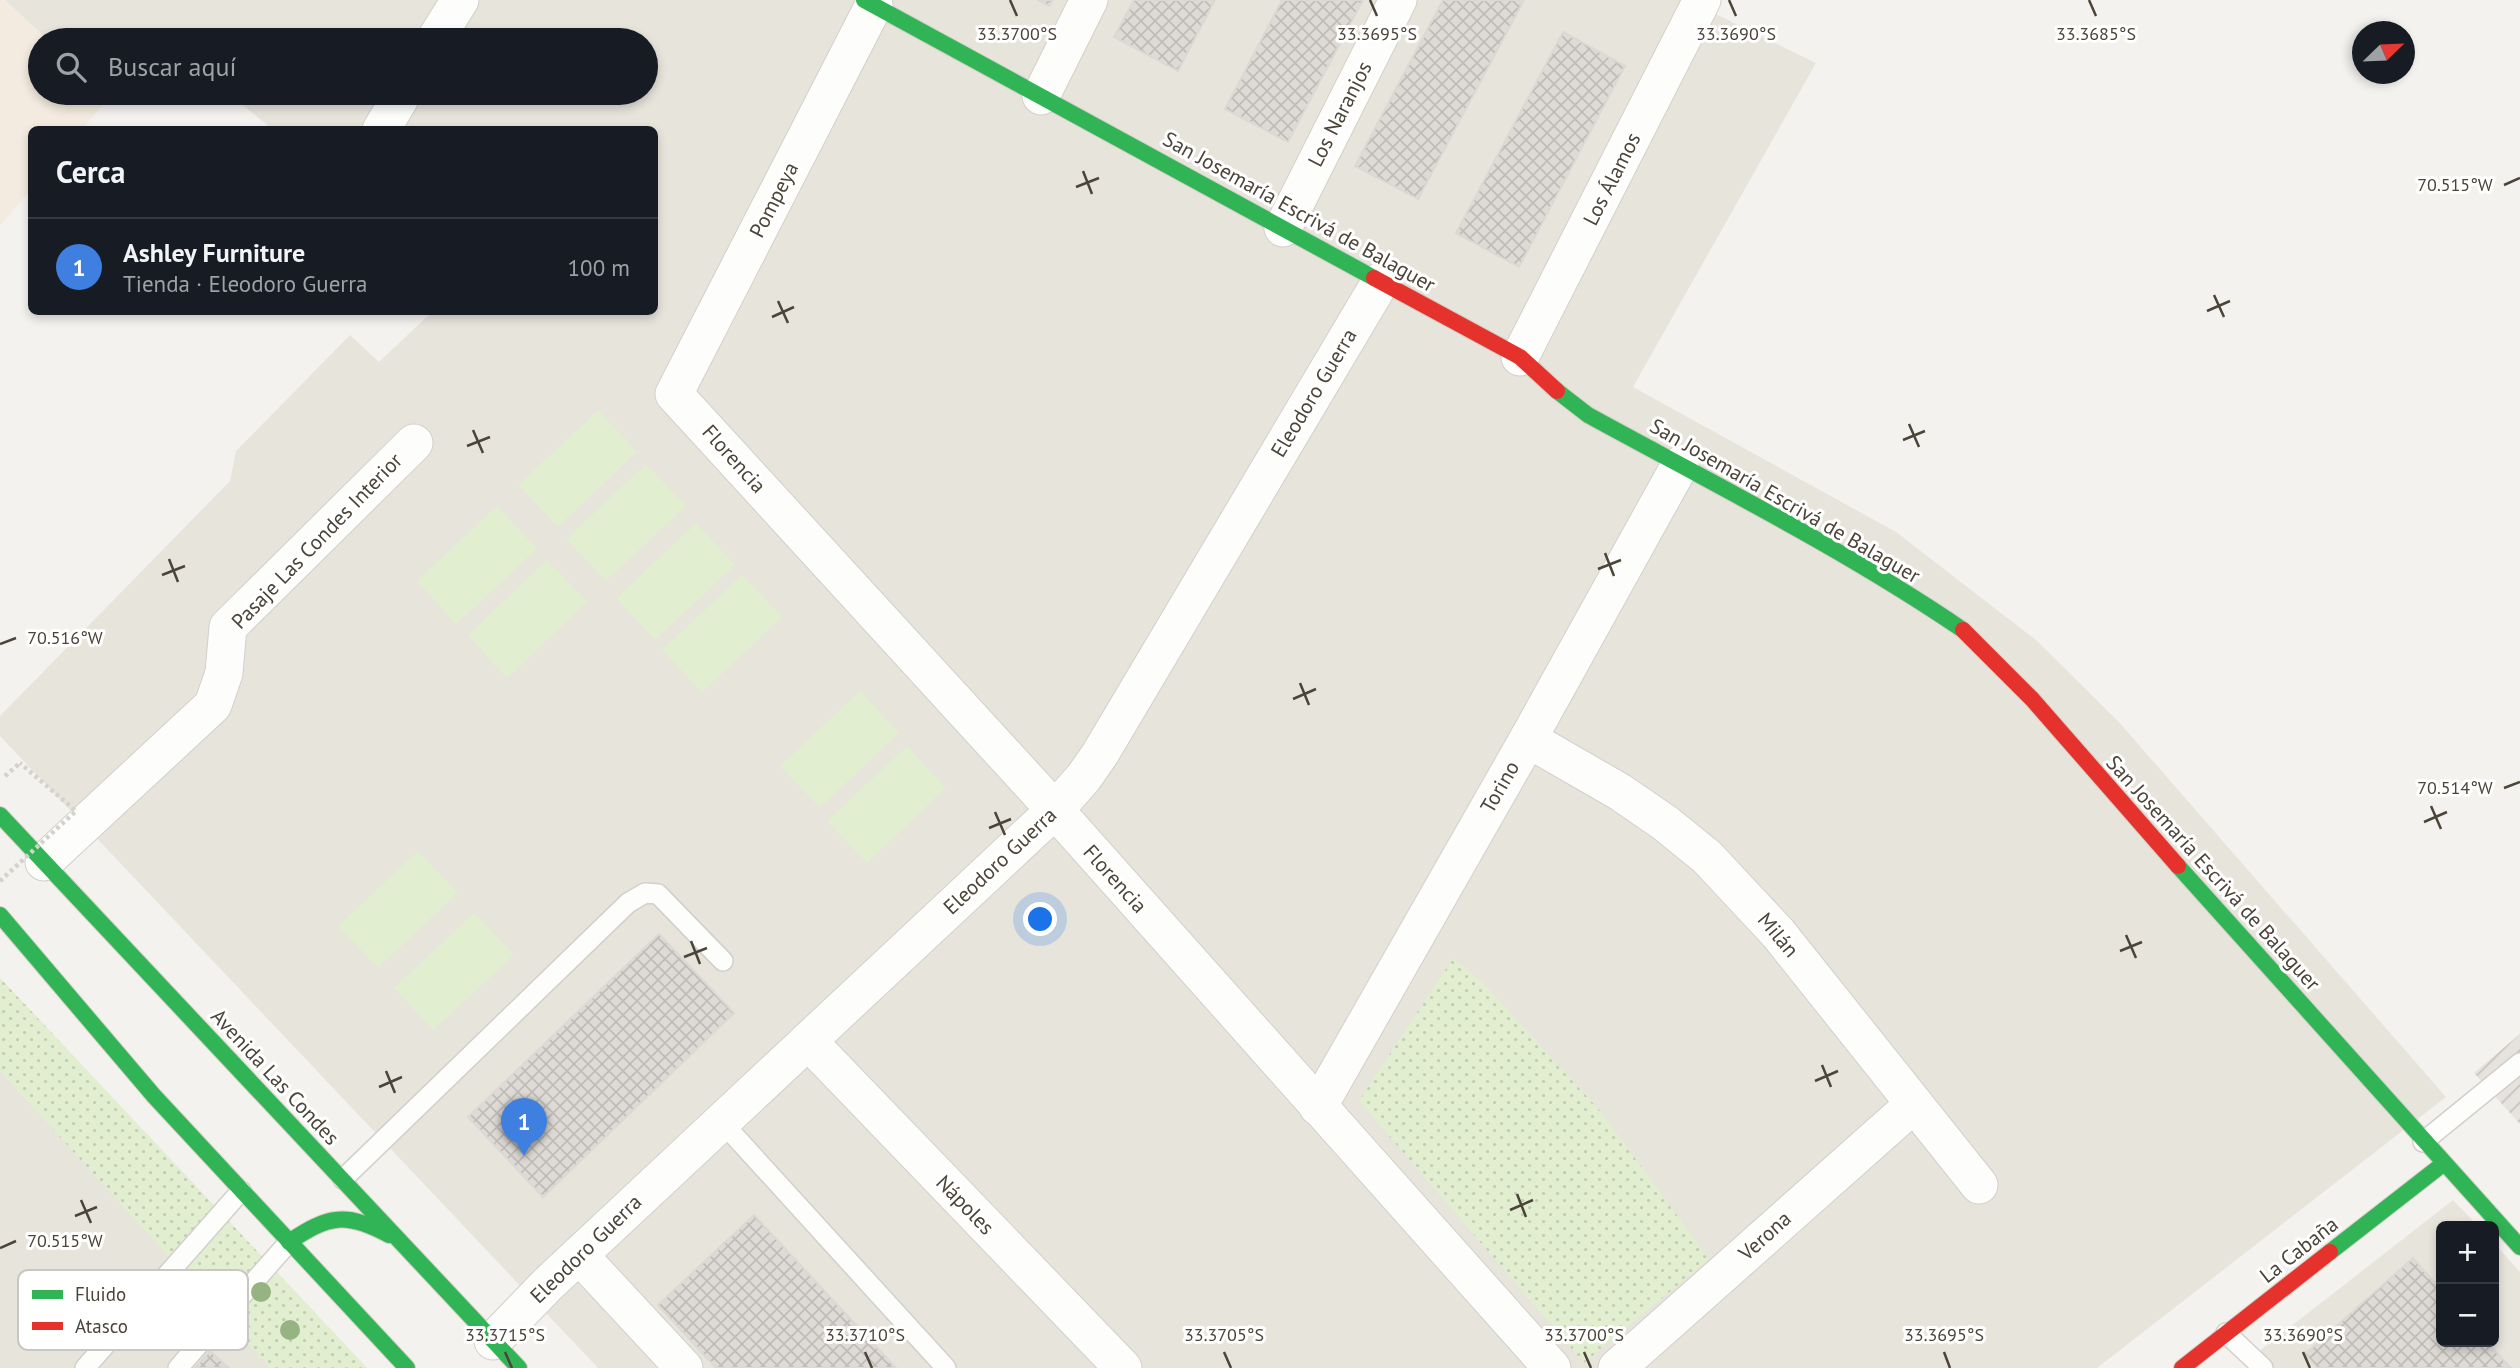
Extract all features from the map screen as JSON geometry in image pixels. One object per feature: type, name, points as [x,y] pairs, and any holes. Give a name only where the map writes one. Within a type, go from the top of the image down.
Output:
[{"type":"street","points":[[442,28],[460,0]]},
{"type":"street","points":[[1041,96],[1089,0]]},
{"type":"street","name":"Los Naranjos","points":[[1283,228],[1398,0]]},
{"type":"street","name":"Los Álamos","points":[[1520,357],[1702,0]]},
{"type":"street","name":"San Josemaría Escrivá de Balaguer","points":[[869,3],[1520,357],[1588,415],[1803,532],[1924,604],[1965,632],[2032,699],[2423,1142],[2520,1247]]},
{"type":"street","name":"Pompeya","points":[[674,394],[869,3]]},
{"type":"street","points":[[383,126],[396,105]]},
{"type":"street","name":"Eleodoro Guerra","points":[[493,1341],[579,1255],[1055,810],[1084,777],[1381,281]]},
{"type":"street","name":"Florencia","points":[[674,394],[1055,810],[1552,1368]]},
{"type":"street","name":"Pasaje Las Condes Interior","points":[[44,862],[213,705],[224,673],[228,626],[414,443]]},
{"type":"street","name":"Torino","points":[[1318,1107],[1528,739],[1680,465]]},
{"type":"street","name":"Milán","points":[[1528,739],[1620,792],[1665,823],[1707,858],[1778,933],[1979,1185]]},
{"type":"street","name":"Avenida Las Condes","points":[[0,815],[519,1368]]},
{"type":"street","points":[[0,915],[154,1096],[407,1368]]},
{"type":"street","name":"Nápoles","points":[[807,1041],[1123,1368]]},
{"type":"street","name":"Verona","points":[[1617,1368],[1913,1105]]},
{"type":"street","name":"La Cabaña","points":[[2182,1368],[2443,1164]]},
{"type":"street","points":[[289,1242],[327,1220],[349,1217],[367,1222],[406,1245]]},
{"type":"street","points":[[579,1255],[684,1368]]},
{"type":"lane","points":[[343,1179],[628,903],[645,893],[658,894],[723,961]]},
{"type":"lane","points":[[2423,1142],[2520,1063]]},
{"type":"lane","points":[[721,1121],[946,1368]]},
{"type":"lane","points":[[171,1270],[241,1191]]},
{"type":"lane","points":[[248,1289],[289,1242]]},
{"type":"lane","points":[[2226,1334],[2263,1368]]},
{"type":"lane","points":[[85,1368],[101,1350]]},
{"type":"lane","points":[[178,1368],[194,1350]]},
{"type":"path","points":[[0,780],[20,763],[76,811],[0,881]]},
{"type":"shaded area","points":[[0,0],[5,0],[35,28],[28,28],[28,105],[103,105],[85,126],[28,126],[28,193],[0,226]]},
{"type":"shaded area","points":[[5,0],[1687,0],[1816,63],[1633,387],[1896,532],[2036,640],[2118,721],[2446,1097],[2097,1368],[598,1368],[0,736],[0,716],[230,481],[236,451],[350,335],[379,362],[429,315],[658,315],[658,126],[268,126],[243,105],[658,105],[658,28],[35,28]]},
{"type":"shaded area","points":[[0,978],[367,1368],[0,1368]]},
{"type":"shaded area","points":[[2520,1034],[2520,1124],[2474,1073]]},
{"type":"shaded area","points":[[2453,1200],[2473,1221],[2436,1221],[2436,1347],[2499,1347],[2499,1249],[2520,1272],[2520,1368],[2272,1368],[2257,1353]]},
{"type":"green space","points":[[598,410],[637,452],[558,527],[518,485]]},
{"type":"green space","points":[[646,464],[686,506],[606,581],[566,539]]},
{"type":"green space","points":[[497,506],[537,549],[456,624],[417,581]]},
{"type":"green space","points":[[696,523],[735,565],[655,640],[616,598]]},
{"type":"green space","points":[[547,560],[587,602],[507,678],[468,635]]},
{"type":"green space","points":[[742,575],[782,617],[702,692],[662,650]]},
{"type":"green space","points":[[860,691],[899,733],[820,808],[780,766]]},
{"type":"green space","points":[[907,746],[946,788],[867,863],[827,821]]},
{"type":"green space","points":[[418,851],[458,893],[378,968],[338,926]]},
{"type":"green space","points":[[474,913],[514,955],[433,1030],[394,988]]},
{"type":"green space","points":[[1453,958],[1485,985],[1601,1112],[1709,1259],[1584,1363],[1359,1101]]},
{"type":"green space","points":[[0,978],[367,1368],[270,1368],[248,1344],[248,1270],[181,1270],[0,1071]]},
{"type":"building","points":[[1038,0],[1053,0],[1049,6]]},
{"type":"building","points":[[1134,0],[1215,0],[1178,71],[1114,37]]},
{"type":"building","points":[[1282,0],[1363,0],[1288,142],[1225,109]]},
{"type":"building","points":[[1443,0],[1524,0],[1418,199],[1355,166]]},
{"type":"building","points":[[1563,32],[1625,66],[1519,267],[1456,233]]},
{"type":"building","points":[[659,934],[734,1013],[543,1197],[468,1117]]},
{"type":"building","points":[[754,1215],[896,1368],[716,1368],[658,1305]]},
{"type":"building","points":[[2413,1258],[2436,1284],[2436,1347],[2492,1347],[2511,1368],[2317,1368],[2305,1354]]},
{"type":"building","points":[[210,1351],[229,1368],[195,1368]]},
{"type":"traffic: fast","points":[[864,0],[1374,278]]},
{"type":"traffic: fast","points":[[1557,391],[1588,415],[1825,545],[1963,630]]},
{"type":"traffic: fast","points":[[0,815],[519,1368]]},
{"type":"traffic: fast","points":[[2178,866],[2520,1247]]},
{"type":"traffic: fast","points":[[0,915],[154,1096],[407,1368]]},
{"type":"traffic: fast","points":[[2330,1252],[2443,1164]]},
{"type":"traffic: fast","points":[[289,1242],[315,1226],[338,1220],[361,1223],[389,1235]]},
{"type":"traffic: jam","points":[[1374,278],[1520,357],[1557,391]]},
{"type":"traffic: jam","points":[[1963,630],[2032,699],[2178,866]]},
{"type":"traffic: jam","points":[[2182,1368],[2330,1252]]},
{"type":"place","name":"Ashley Furniture","points":[[524,1156]]}]
